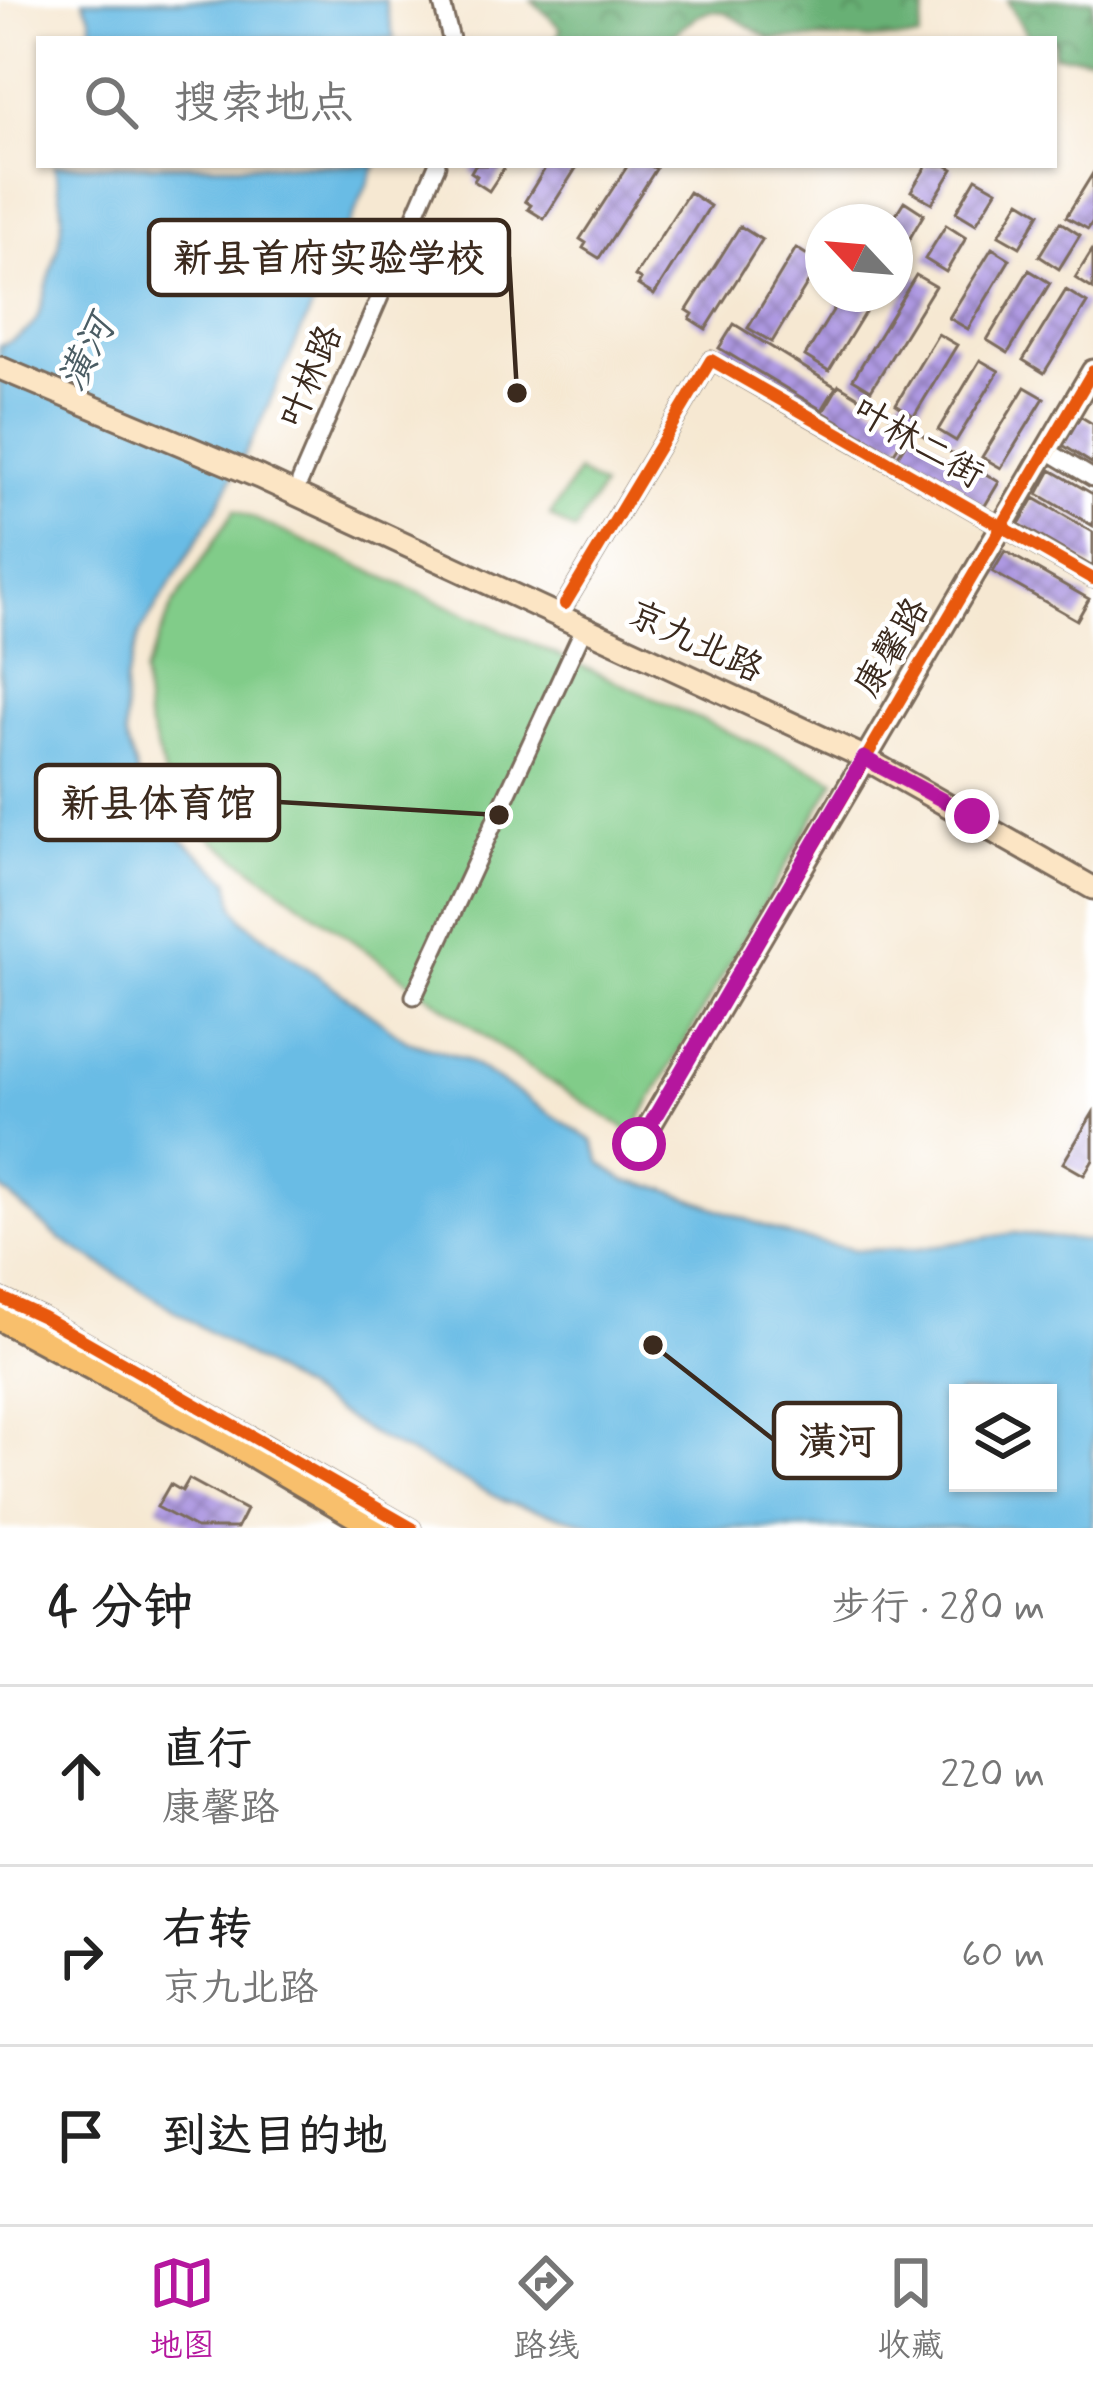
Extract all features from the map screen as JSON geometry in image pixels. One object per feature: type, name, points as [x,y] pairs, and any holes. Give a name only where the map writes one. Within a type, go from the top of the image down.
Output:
[{"type":"main road","points":[[0,353],[261,471]]},
{"type":"main road","points":[[0,368],[261,471]]},
{"type":"main road","name":"康馨路","points":[[639,1144],[1093,370]]},
{"type":"main road","name":"京九北路","points":[[261,471],[300,481],[566,604],[867,751],[1093,872]]},
{"type":"main road","name":"京九北路","points":[[261,471],[584,628],[867,751],[1093,888]]},
{"type":"main road","points":[[0,1318],[377,1528]]},
{"type":"main road","points":[[0,1334],[349,1528]]},
{"type":"street","points":[[441,0],[450,36]]},
{"type":"street","name":"叶林路","points":[[300,481],[436,168]]},
{"type":"street","name":"叶林二街","points":[[566,604],[711,360],[1093,579]]},
{"type":"street","points":[[1046,450],[1093,478]]},
{"type":"street","points":[[414,996],[584,628]]},
{"type":"street","points":[[0,1298],[43,1317],[412,1528]]},
{"type":"green space","points":[[532,0],[927,0],[920,36],[765,36],[725,12],[710,11],[673,36],[558,36],[561,29]]},
{"type":"green space","points":[[1007,0],[1093,0],[1093,58],[1057,55],[1057,36],[1027,36]]},
{"type":"green space","points":[[578,472],[602,487],[575,531],[550,516]]},
{"type":"green space","points":[[235,510],[835,780],[632,1133],[526,1066],[195,827],[173,803],[147,718],[144,674],[173,605]]},
{"type":"water","points":[[83,0],[385,0],[393,36],[92,36]]},
{"type":"water","points":[[55,168],[375,168],[257,430],[214,513],[140,633],[125,682],[125,736],[141,786],[169,828],[229,880],[234,906],[245,922],[407,1041],[463,1058],[593,1141],[601,1163],[626,1181],[662,1188],[794,1237],[855,1250],[918,1249],[1015,1233],[1093,1242],[1093,1528],[608,1528],[508,1503],[377,1437],[60,1239],[0,1188],[0,346],[32,326],[61,232]]},
{"type":"building","points":[[473,168],[504,168],[489,191],[474,181],[477,176],[471,172]]},
{"type":"building","points":[[545,168],[576,168],[544,219],[528,209],[531,205],[525,201]]},
{"type":"building","points":[[626,168],[656,169],[599,258],[583,248],[586,243],[580,239]]},
{"type":"building","points":[[925,168],[953,169],[932,203],[911,191]]},
{"type":"building","points":[[1093,173],[1093,221],[1088,229],[1066,217]]},
{"type":"building","points":[[976,178],[997,190],[976,224],[956,212]]},
{"type":"building","points":[[689,192],[710,206],[654,295],[638,285],[641,280],[635,276]]},
{"type":"building","points":[[1020,201],[1040,213],[1020,247],[999,235]]},
{"type":"building","points":[[913,207],[924,214],[913,233]]},
{"type":"building","points":[[1060,222],[1080,235],[1059,269],[1039,256]]},
{"type":"building","points":[[946,225],[966,238],[946,272],[925,259]]},
{"type":"building","points":[[740,226],[762,240],[706,329],[690,319],[693,314],[687,310]]},
{"type":"building","points":[[796,248],[805,254],[805,288],[772,342],[748,328]]},
{"type":"building","points":[[992,248],[1010,259],[968,329],[949,318]]},
{"type":"building","points":[[1093,249],[1093,289],[1075,278]]},
{"type":"building","points":[[1029,270],[1050,283],[1008,353],[987,340]]},
{"type":"building","points":[[916,275],[935,286],[871,390],[853,379],[894,312],[913,312]]},
{"type":"building","points":[[1066,290],[1087,303],[1044,373],[1023,360]]},
{"type":"building","points":[[832,312],[865,312],[829,371],[805,356]]},
{"type":"building","points":[[734,324],[836,387],[822,410],[719,348]]},
{"type":"building","points":[[938,334],[957,345],[914,416],[896,404]]},
{"type":"building","points":[[980,360],[999,371],[956,441],[938,430]]},
{"type":"building","points":[[839,385],[910,428],[893,454],[823,412]]},
{"type":"building","points":[[1025,387],[1044,398],[1001,468],[982,457]]},
{"type":"building","points":[[1078,415],[1093,424],[1093,464],[1061,444]]},
{"type":"building","points":[[914,430],[999,482],[983,509],[897,457]]},
{"type":"building","points":[[1051,470],[1093,494],[1093,526],[1038,494]]},
{"type":"building","points":[[1034,498],[1093,532],[1093,567],[1019,524]]},
{"type":"building","points":[[1005,551],[1089,599],[1077,620],[993,572]]},
{"type":"building","points":[[1093,1113],[1093,1160],[1084,1175],[1063,1163]]},
{"type":"building","points":[[189,1479],[246,1510],[237,1528],[196,1528],[157,1507],[170,1484],[182,1491]]},
{"type":"cycle path","points":[[565,604],[711,360],[1093,579]]},
{"type":"cycle path","points":[[639,1144],[1093,371]]},
{"type":"cycle path","points":[[0,1297],[412,1528]]},
{"type":"place","name":"新县首府实验学校","points":[[517,393]]},
{"type":"place","name":"新县体育馆","points":[[499,815]]},
{"type":"place","name":"潢河","points":[[653,1345]]},
{"type":"route","points":[[639,1144],[864,758],[972,816]]}]
